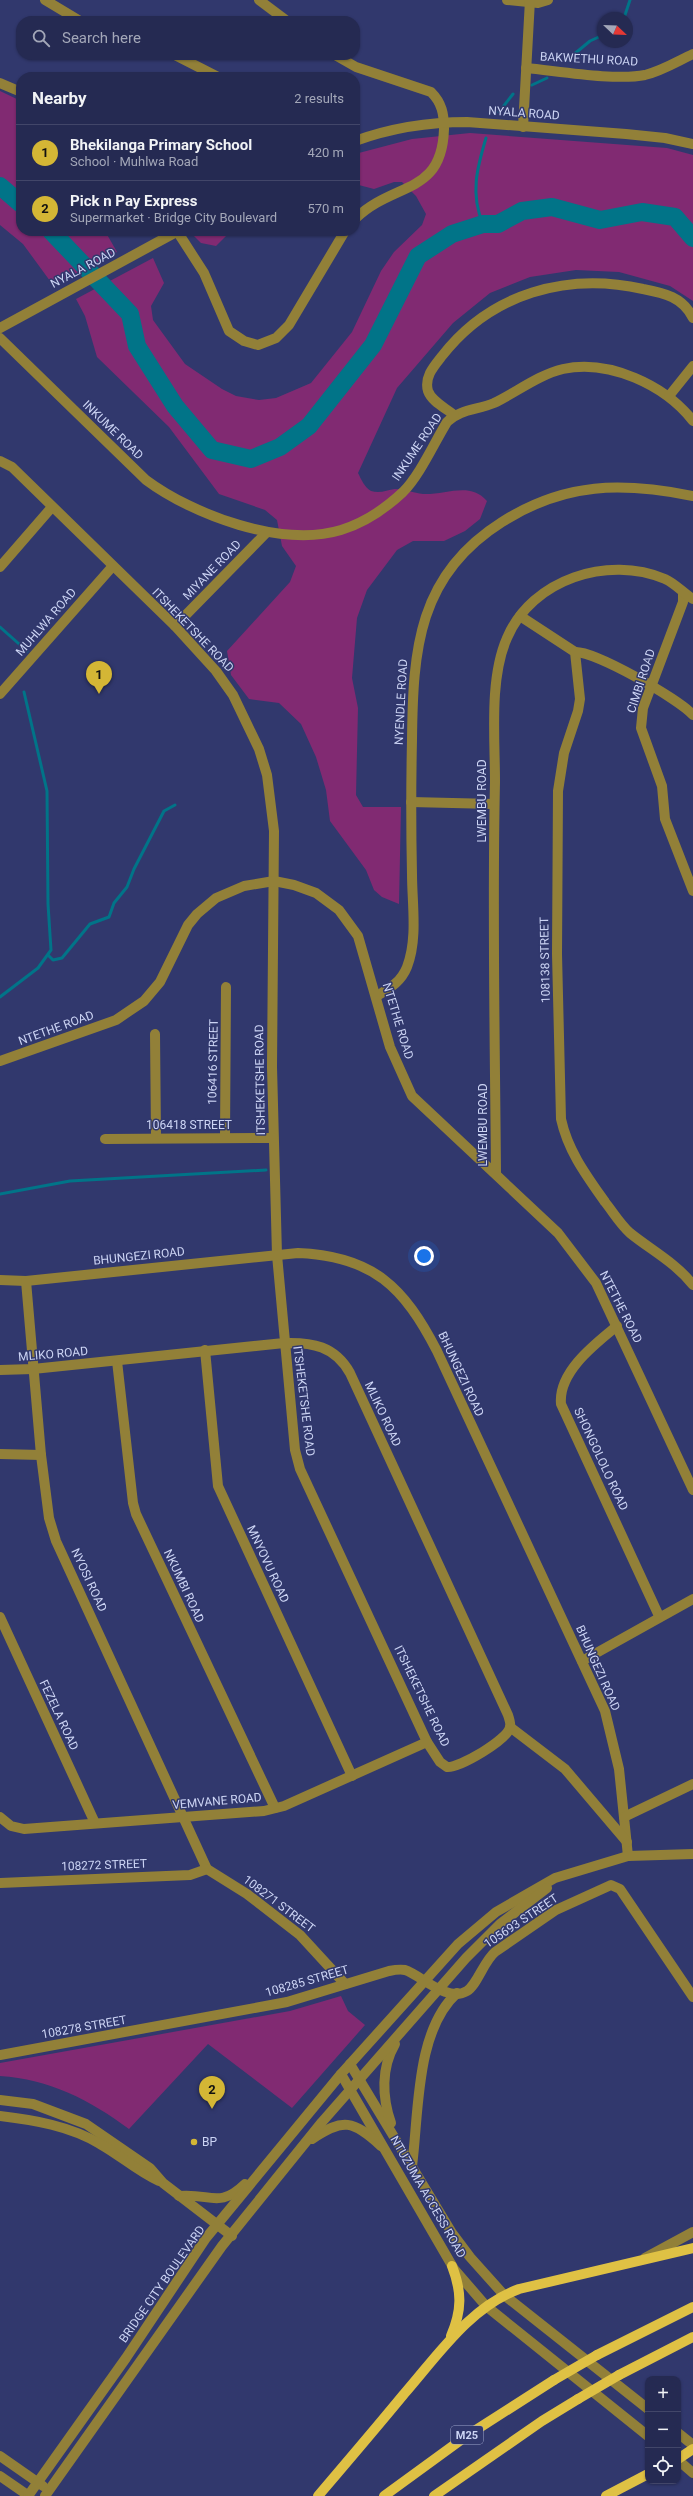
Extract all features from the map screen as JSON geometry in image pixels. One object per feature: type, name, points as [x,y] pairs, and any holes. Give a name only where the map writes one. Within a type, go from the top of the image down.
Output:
[{"type":"main road","points":[[318,2496],[448,2343],[486,2306],[504,2295],[534,2285],[693,2248]]},
{"type":"main road","points":[[448,2343],[458,2318],[461,2304],[458,2282],[452,2266]]},
{"type":"main road","name":"M25","points":[[384,2496],[465,2437],[554,2380],[597,2355],[693,2307]]},
{"type":"main road","name":"M25","points":[[434,2496],[542,2421],[619,2375],[693,2337]]},
{"type":"main road","points":[[681,2458],[693,2449]]},
{"type":"main road","points":[[606,2496],[645,2476]]},
{"type":"street","points":[[46,0],[72,16]]},
{"type":"street","points":[[259,0],[280,16]]},
{"type":"street","points":[[507,0],[548,0]]},
{"type":"street","points":[[523,127],[530,1]]},
{"type":"street","name":"BAKWETHU ROAD","points":[[526,68],[616,76],[644,75],[659,71],[693,54]]},
{"type":"street","points":[[185,60],[208,72]]},
{"type":"street","points":[[345,60],[356,66],[431,92],[440,102],[444,122],[442,153],[431,173],[369,206],[360,214]]},
{"type":"street","points":[[0,83],[16,90]]},
{"type":"street","name":"NYALA ROAD","points":[[360,139],[389,130],[444,122],[650,136],[693,144]]},
{"type":"street","name":"NYALA ROAD","points":[[0,328],[169,236]]},
{"type":"street","points":[[181,236],[204,273],[229,331],[244,341],[258,345],[276,338],[289,325],[342,236]]},
{"type":"street","points":[[454,415],[434,400],[429,393],[427,380],[431,371],[456,338],[469,326],[494,308],[521,295],[572,283],[605,283],[631,286],[675,298],[684,304],[693,318]]},
{"type":"street","name":"INKUME ROAD","points":[[0,338],[146,480],[164,494],[207,516],[267,532],[322,533],[340,530],[370,517],[403,491],[447,422],[454,415],[493,403],[536,380],[564,369],[600,369],[633,378],[669,396],[693,421]]},
{"type":"street","points":[[669,396],[693,366]]},
{"type":"street","name":"ITSHEKETSHE ROAD","points":[[0,462],[12,467],[112,567],[175,626],[226,684],[259,748],[271,795],[274,830],[273,1138],[277,1255],[295,1450],[300,1469],[427,1742],[440,1762],[447,1767],[459,1764],[491,1747],[503,1737],[510,1727]]},
{"type":"street","name":"NYENDLE ROAD","points":[[377,996],[395,985],[402,977],[413,947],[410,802],[413,683],[420,630],[440,584],[474,542],[526,507],[552,497],[583,490],[613,486],[693,496]]},
{"type":"street","points":[[0,567],[52,507]]},
{"type":"street","name":"MIYANE ROAD","points":[[175,626],[267,532]]},
{"type":"street","name":"MUHLWA ROAD","points":[[0,694],[112,567]]},
{"type":"street","name":"LWEMBU ROAD","points":[[496,1174],[494,804],[497,676],[503,648],[520,616],[537,598],[558,584],[599,571],[624,570],[654,575],[671,582],[683,593],[693,599]]},
{"type":"street","name":"CIMBI ROAD","points":[[683,593],[683,602],[643,708],[641,728],[662,786],[668,828],[693,891]]},
{"type":"street","points":[[520,616],[575,652],[587,653],[642,680],[650,687],[681,705],[693,715]]},
{"type":"street","name":"108138 STREET","points":[[575,652],[580,699],[578,711],[564,753],[558,791],[557,954],[561,1119],[568,1143],[580,1167],[619,1221],[628,1231],[680,1271],[693,1285]]},
{"type":"street","points":[[410,802],[494,804]]},
{"type":"street","name":"NTETHE ROAD","points":[[0,1061],[116,1020],[144,1001],[160,982],[183,935],[197,914],[216,898],[231,891],[274,881],[294,885],[316,893],[339,910],[360,942],[377,996],[390,1047],[412,1096],[558,1232],[580,1259],[596,1283],[693,1490]]},
{"type":"street","name":"106416 STREET","points":[[225,1138],[226,986]]},
{"type":"street","points":[[155,1034],[156,1137]]},
{"type":"street","name":"106418 STREET","points":[[105,1139],[156,1137],[273,1138]]},
{"type":"street","name":"BHUNGEZI ROAD","points":[[0,1280],[26,1281],[277,1255],[318,1254],[352,1261],[383,1278],[409,1303],[437,1351],[582,1661],[610,1728],[619,1769],[628,1856]]},
{"type":"street","name":"NYOSI ROAD","points":[[26,1281],[41,1455],[49,1518],[56,1541],[207,1869]]},
{"type":"street","name":"SHONGOLOLO ROAD","points":[[617,1326],[576,1364],[563,1386],[561,1404],[659,1616]]},
{"type":"street","name":"MLIKO ROAD","points":[[0,1370],[33,1369],[284,1343],[300,1342],[326,1348],[344,1363],[454,1595],[508,1715],[510,1727]]},
{"type":"street","name":"MNYOVU ROAD","points":[[205,1350],[218,1486],[352,1776]]},
{"type":"street","name":"NKUMBI ROAD","points":[[117,1361],[133,1503],[136,1514],[275,1808]]},
{"type":"street","points":[[0,1454],[41,1455]]},
{"type":"street","points":[[582,1661],[659,1616],[693,1599]]},
{"type":"street","name":"FEZELA ROAD","points":[[0,1617],[95,1823]]},
{"type":"street","points":[[510,1727],[565,1768],[627,1842]]},
{"type":"street","name":"VEMVANE ROAD","points":[[0,1817],[11,1826],[24,1829],[184,1818],[275,1808],[352,1776],[427,1742]]},
{"type":"street","points":[[624,1818],[693,1784]]},
{"type":"street","points":[[341,2074],[422,1982],[458,1944],[496,1912],[550,1880],[628,1856],[693,1854]]},
{"type":"street","name":"108272 STREET","points":[[0,1883],[190,1874],[207,1869]]},
{"type":"street","name":"108271 STREET","points":[[207,1869],[247,1894],[303,1938],[345,1984]]},
{"type":"street","points":[[0,2456],[37,2482],[47,2493],[222,2246],[232,2236],[303,2144],[438,1989],[500,1924],[540,1893],[574,1872]]},
{"type":"street","name":"105693 STREET","points":[[457,1993],[469,1989],[489,1957],[556,1910],[614,1885],[620,1889],[693,1997]]},
{"type":"street","name":"108285 STREET","points":[[155,2027],[287,2002],[395,1970],[406,1971],[422,1982],[438,1989]]},
{"type":"street","points":[[412,2166],[419,2094],[425,2058],[432,2031],[441,2011],[457,1993],[438,1989]]},
{"type":"street","points":[[397,2140],[386,2105],[384,2074],[387,2060],[406,2025]]},
{"type":"street","name":"108278 STREET","points":[[0,2055],[155,2027]]},
{"type":"street","name":"NTUZUMA ACCESS ROAD","points":[[350,2064],[360,2078],[457,2239],[504,2295],[645,2407]]},
{"type":"street","name":"NTUZUMA ACCESS ROAD","points":[[341,2074],[452,2266],[486,2306],[645,2434]]},
{"type":"street","name":"BRIDGE CITY BOULEVARD","points":[[28,2496],[126,2358],[206,2238],[219,2225],[341,2074]]},
{"type":"street","points":[[0,2100],[33,2104],[86,2124],[150,2168],[162,2183]]},
{"type":"street","points":[[0,2116],[54,2125],[98,2143],[139,2171],[162,2183],[232,2236]]},
{"type":"street","points":[[303,2144],[328,2128],[344,2124],[362,2131],[389,2155]]},
{"type":"street","points":[[179,2196],[196,2195],[215,2199],[228,2198],[273,2158]]},
{"type":"street","points":[[640,2261],[693,2232]]},
{"type":"street","points":[[681,2435],[693,2445]]},
{"type":"street","points":[[681,2463],[693,2473]]},
{"type":"street","points":[[0,2476],[28,2496]]},
{"type":"shaded area","points":[[0,91],[16,99],[16,236],[108,236],[117,252],[53,285],[23,244],[0,225]]},
{"type":"shaded area","points":[[470,133],[667,148],[693,155],[693,301],[670,286],[619,272],[576,270],[530,277],[490,293],[453,323],[397,388],[358,473],[365,486],[371,491],[377,492],[395,489],[423,494],[465,490],[480,495],[487,501],[480,519],[465,531],[444,541],[413,541],[397,550],[367,590],[357,618],[352,678],[358,708],[356,795],[363,807],[401,807],[399,904],[382,897],[374,890],[366,870],[330,821],[326,790],[316,757],[301,724],[279,703],[249,699],[231,675],[227,651],[290,582],[296,566],[282,546],[277,520],[265,510],[219,494],[169,427],[97,357],[85,316],[76,299],[153,258],[164,283],[151,306],[153,320],[185,364],[222,389],[236,396],[259,400],[276,398],[311,383],[352,332],[381,271],[394,252],[422,225],[426,214],[416,196],[402,182],[394,182],[374,189],[360,185],[360,153],[412,139]]},
{"type":"shaded area","points":[[194,236],[226,236],[216,246],[201,243]]},
{"type":"shaded area","points":[[341,1996],[348,2011],[365,2025],[292,2108],[208,2044],[129,2129],[84,2100],[52,2086],[35,2081],[0,2076],[0,2063],[290,2011]]},
{"type":"waterway","points":[[626,12],[630,0]]},
{"type":"waterway","points":[[567,60],[590,41],[597,38]]},
{"type":"waterway","points":[[532,85],[547,78]]},
{"type":"waterway","points":[[499,112],[513,94]]},
{"type":"waterway","points":[[483,224],[477,202],[476,181],[486,138]]},
{"type":"waterway","points":[[0,186],[16,200]]},
{"type":"waterway","points":[[56,236],[130,314],[137,346],[175,406],[212,450],[251,459],[280,447],[309,426],[373,345],[418,256],[452,234],[483,224],[498,224],[522,211],[552,207],[600,220],[642,212],[675,217],[693,238]]},
{"type":"waterway","points":[[0,627],[27,651]]},
{"type":"waterway","points":[[0,997],[38,968],[51,950],[48,904],[47,791],[24,692]]},
{"type":"waterway","points":[[48,955],[53,960],[62,958],[90,924],[109,917],[114,903],[127,887],[134,869],[164,811],[175,805]]},
{"type":"waterway","points":[[0,1194],[70,1181],[266,1170]]},
{"type":"place","name":"Bhekilanga Primary School","points":[[99,694]]},
{"type":"place","name":"Pick n Pay Express","points":[[212,2109]]},
{"type":"place","name":"BP","points":[[194,2142]]}]
